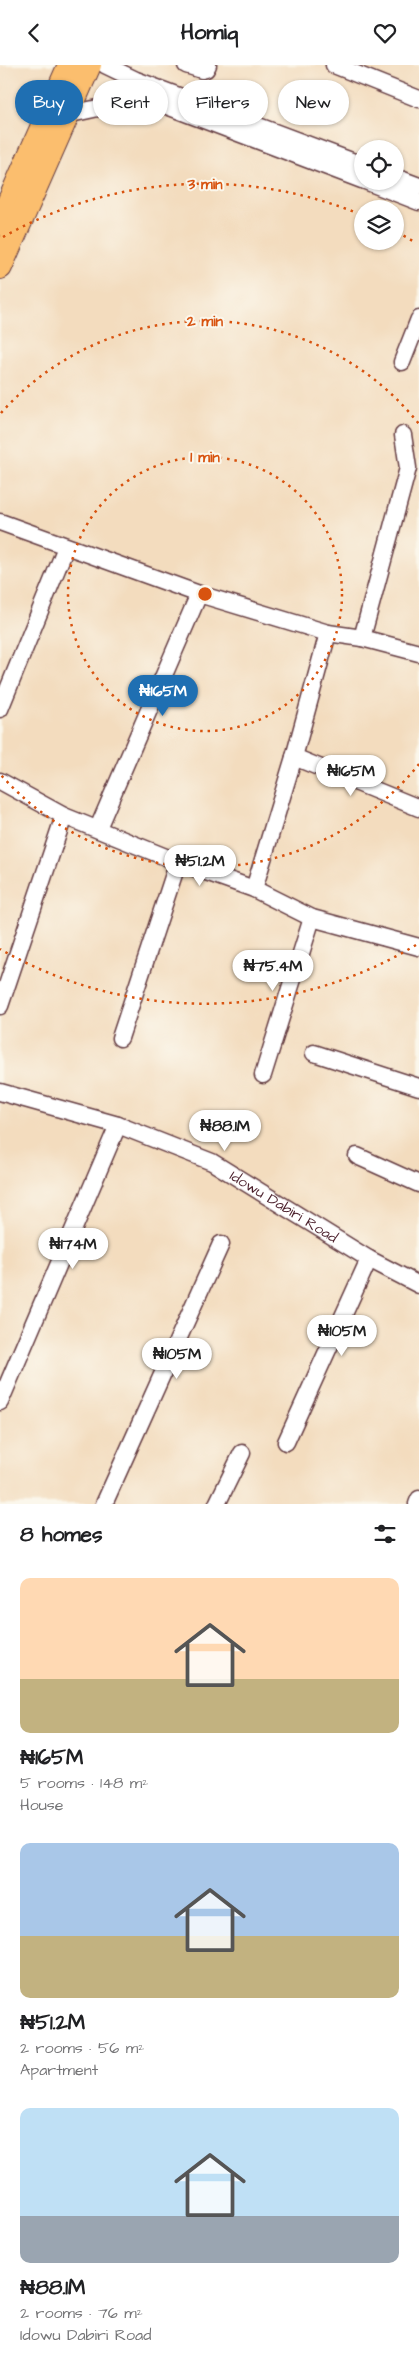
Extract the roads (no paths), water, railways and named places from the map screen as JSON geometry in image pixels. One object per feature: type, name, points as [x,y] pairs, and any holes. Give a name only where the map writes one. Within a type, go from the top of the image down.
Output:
[{"type":"highway","points":[[0,223],[7,186],[70,65]]},
{"type":"highway","points":[[82,80],[89,65]]},
{"type":"highway","points":[[0,267],[62,125]]},
{"type":"street","points":[[105,65],[178,99]]},
{"type":"street","points":[[186,65],[202,70],[206,69],[208,65]]},
{"type":"street","points":[[334,65],[419,99]]},
{"type":"street","points":[[83,111],[112,105],[125,98],[138,95],[178,106]]},
{"type":"street","points":[[235,125],[354,177]]},
{"type":"street","points":[[241,125],[354,162]]},
{"type":"street","points":[[404,180],[419,186]]},
{"type":"street","points":[[388,190],[419,202]]},
{"type":"street","points":[[402,362],[419,319]]},
{"type":"street","points":[[362,638],[413,470],[403,435]]},
{"type":"street","points":[[0,522],[199,594],[328,633],[362,638],[419,653]]},
{"type":"street","points":[[0,709],[66,547]]},
{"type":"street","points":[[98,828],[199,594]]},
{"type":"street","points":[[254,889],[294,757],[328,633]]},
{"type":"street","points":[[294,757],[419,808]]},
{"type":"street","points":[[0,781],[64,816],[98,828],[178,862],[254,889],[312,918],[419,947]]},
{"type":"street","points":[[0,1006],[64,816]]},
{"type":"street","points":[[120,1038],[178,862]]},
{"type":"street","points":[[264,1075],[312,918]]},
{"type":"street","points":[[314,1053],[419,1087]]},
{"type":"street","name":"Idowu Dabiri Road","points":[[0,1092],[118,1125],[212,1162],[369,1259],[419,1285]]},
{"type":"street","points":[[0,1402],[118,1125]]},
{"type":"street","points":[[357,1156],[419,1184]]},
{"type":"street","points":[[104,1504],[221,1244]]},
{"type":"street","points":[[286,1442],[369,1259]]},
{"type":"street","points":[[217,1504],[242,1453]]},
{"type":"street","points":[[417,1504],[419,1499]]}]
